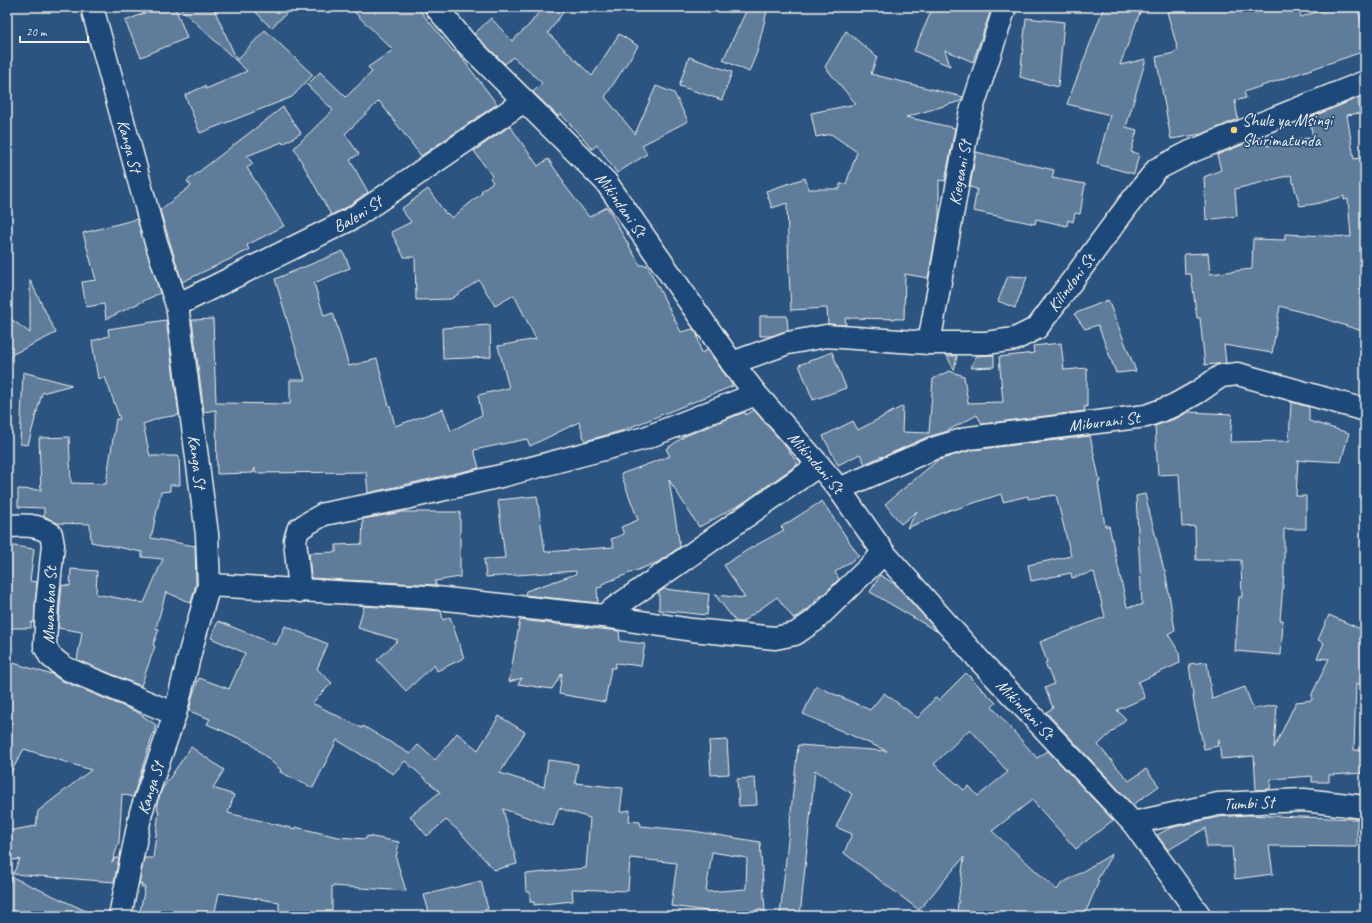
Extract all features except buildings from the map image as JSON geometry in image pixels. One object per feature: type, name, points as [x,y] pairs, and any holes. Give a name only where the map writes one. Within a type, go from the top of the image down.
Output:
[{"type":"street","name":"Kanga St","points":[[92,7],[154,239],[176,305],[207,534],[209,585],[175,714],[141,812],[120,916]]},
{"type":"street","name":"Mikindani St","points":[[436,7],[464,41],[606,182],[732,363],[756,394],[820,465],[884,553],[980,662],[1133,823],[1200,916]]},
{"type":"street","name":"Kiegeani St","points":[[929,343],[970,114],[1005,7]]},
{"type":"street","name":"Kilindoni St","points":[[732,363],[788,343],[826,336],[929,343],[986,343],[1015,339],[1037,328],[1129,204],[1157,169],[1190,152],[1365,82]]},
{"type":"street","name":"Baleni St","points":[[176,305],[353,218],[524,101]]},
{"type":"street","name":"Miburani St","points":[[839,490],[932,450],[969,438],[1146,416],[1173,406],[1198,392],[1221,376],[1238,374],[1365,410]]},
{"type":"street","points":[[300,591],[295,540],[298,530],[324,514],[406,498],[505,475],[645,438],[756,394]]},
{"type":"street","points":[[603,616],[820,465]]},
{"type":"street","name":"Mwambao St","points":[[7,526],[23,525],[42,528],[51,534],[53,545],[46,604],[45,646],[50,656],[65,668],[175,714]]},
{"type":"street","points":[[209,585],[427,597],[603,616],[692,630],[775,638],[795,634],[814,621],[884,553]]},
{"type":"street","name":"Tumbi St","points":[[1133,823],[1218,804],[1304,800],[1365,807]]},
{"type":"place","name":"Shule ya Msingi Shirimatunda","points":[[1234,130]]}]
